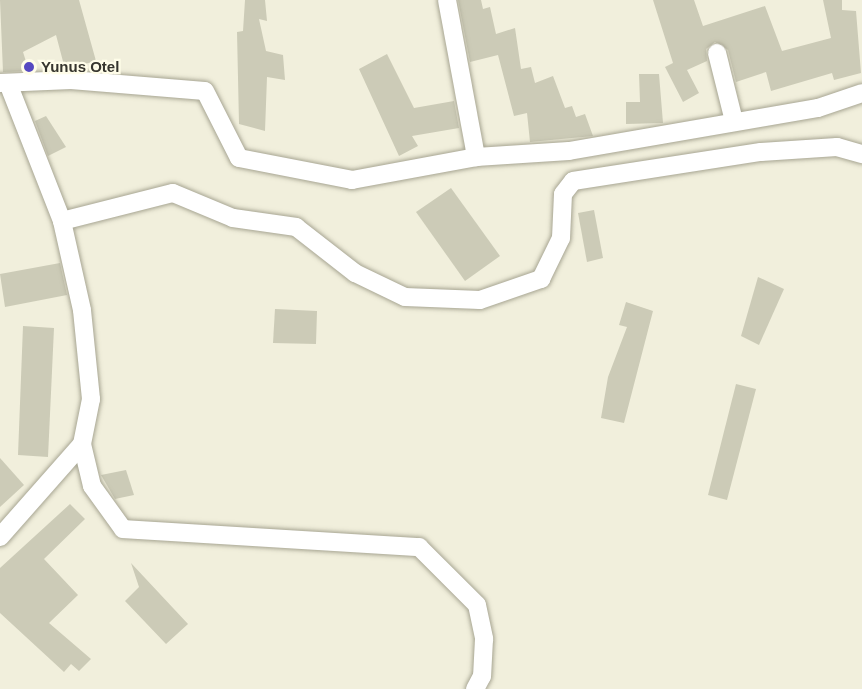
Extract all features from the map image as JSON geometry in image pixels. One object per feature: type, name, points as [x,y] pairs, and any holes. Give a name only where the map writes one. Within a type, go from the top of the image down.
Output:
[{"type":"street","points":[[447,0],[476,157]]},
{"type":"street","points":[[717,53],[734,121]]},
{"type":"street","points":[[474,689],[482,676],[484,639],[477,605],[419,547],[123,530],[93,486],[82,444],[91,399],[82,310],[62,222],[4,85],[71,80],[205,91],[239,158],[352,180],[476,157],[569,151],[818,108],[862,93]]},
{"type":"street","points":[[62,222],[174,193],[233,218],[296,227],[355,273],[405,297],[458,302],[480,300],[541,279],[561,238],[563,194],[573,181],[761,152],[837,147],[862,154]]},
{"type":"street","points":[[0,537],[82,444]]},
{"type":"building","points":[[0,0],[79,0],[96,61],[65,69],[56,35],[23,52],[29,71],[3,72]]},
{"type":"building","points":[[245,0],[265,0],[267,21],[259,19],[266,51],[283,55],[285,80],[267,77],[265,131],[239,124],[237,32],[243,31]]},
{"type":"building","points":[[458,0],[481,0],[483,9],[490,7],[496,34],[515,28],[521,69],[531,67],[535,83],[553,76],[565,108],[572,106],[576,117],[585,114],[593,136],[530,142],[527,113],[514,116],[498,55],[470,62]]},
{"type":"building","points":[[653,0],[694,0],[703,26],[765,6],[782,51],[831,38],[823,0],[842,0],[842,10],[856,11],[861,73],[834,80],[832,73],[771,91],[766,72],[736,82],[728,50],[715,42],[706,49],[707,61],[687,70],[699,93],[683,102],[665,67],[673,63]]},
{"type":"building","points":[[387,54],[414,108],[454,101],[459,128],[412,136],[418,146],[399,156],[359,69]]},
{"type":"building","points":[[639,74],[659,74],[663,123],[626,124],[626,102],[640,102]]},
{"type":"building","points":[[46,116],[66,147],[48,156],[35,121]]},
{"type":"building","points":[[451,188],[500,256],[465,281],[416,212]]},
{"type":"building","points":[[594,210],[603,258],[587,262],[578,213]]},
{"type":"building","points":[[60,263],[67,295],[5,307],[0,274]]},
{"type":"building","points":[[758,277],[784,289],[759,345],[741,336]]},
{"type":"building","points":[[626,302],[653,311],[624,423],[601,418],[608,377],[627,327],[619,325]]},
{"type":"building","points":[[275,309],[317,311],[316,344],[273,343]]},
{"type":"building","points":[[23,326],[54,328],[48,457],[18,455]]},
{"type":"building","points":[[736,384],[756,389],[727,500],[708,495]]},
{"type":"building","points":[[0,458],[24,485],[0,507]]},
{"type":"building","points":[[126,470],[134,495],[115,499],[101,475]]},
{"type":"building","points":[[70,504],[85,519],[44,559],[78,595],[49,623],[91,659],[79,671],[71,664],[64,672],[0,613],[0,568]]},
{"type":"building","points":[[131,563],[188,624],[166,644],[125,601],[139,587]]},
{"type":"place","name":"Yunus Otel","points":[[29,67]]}]
